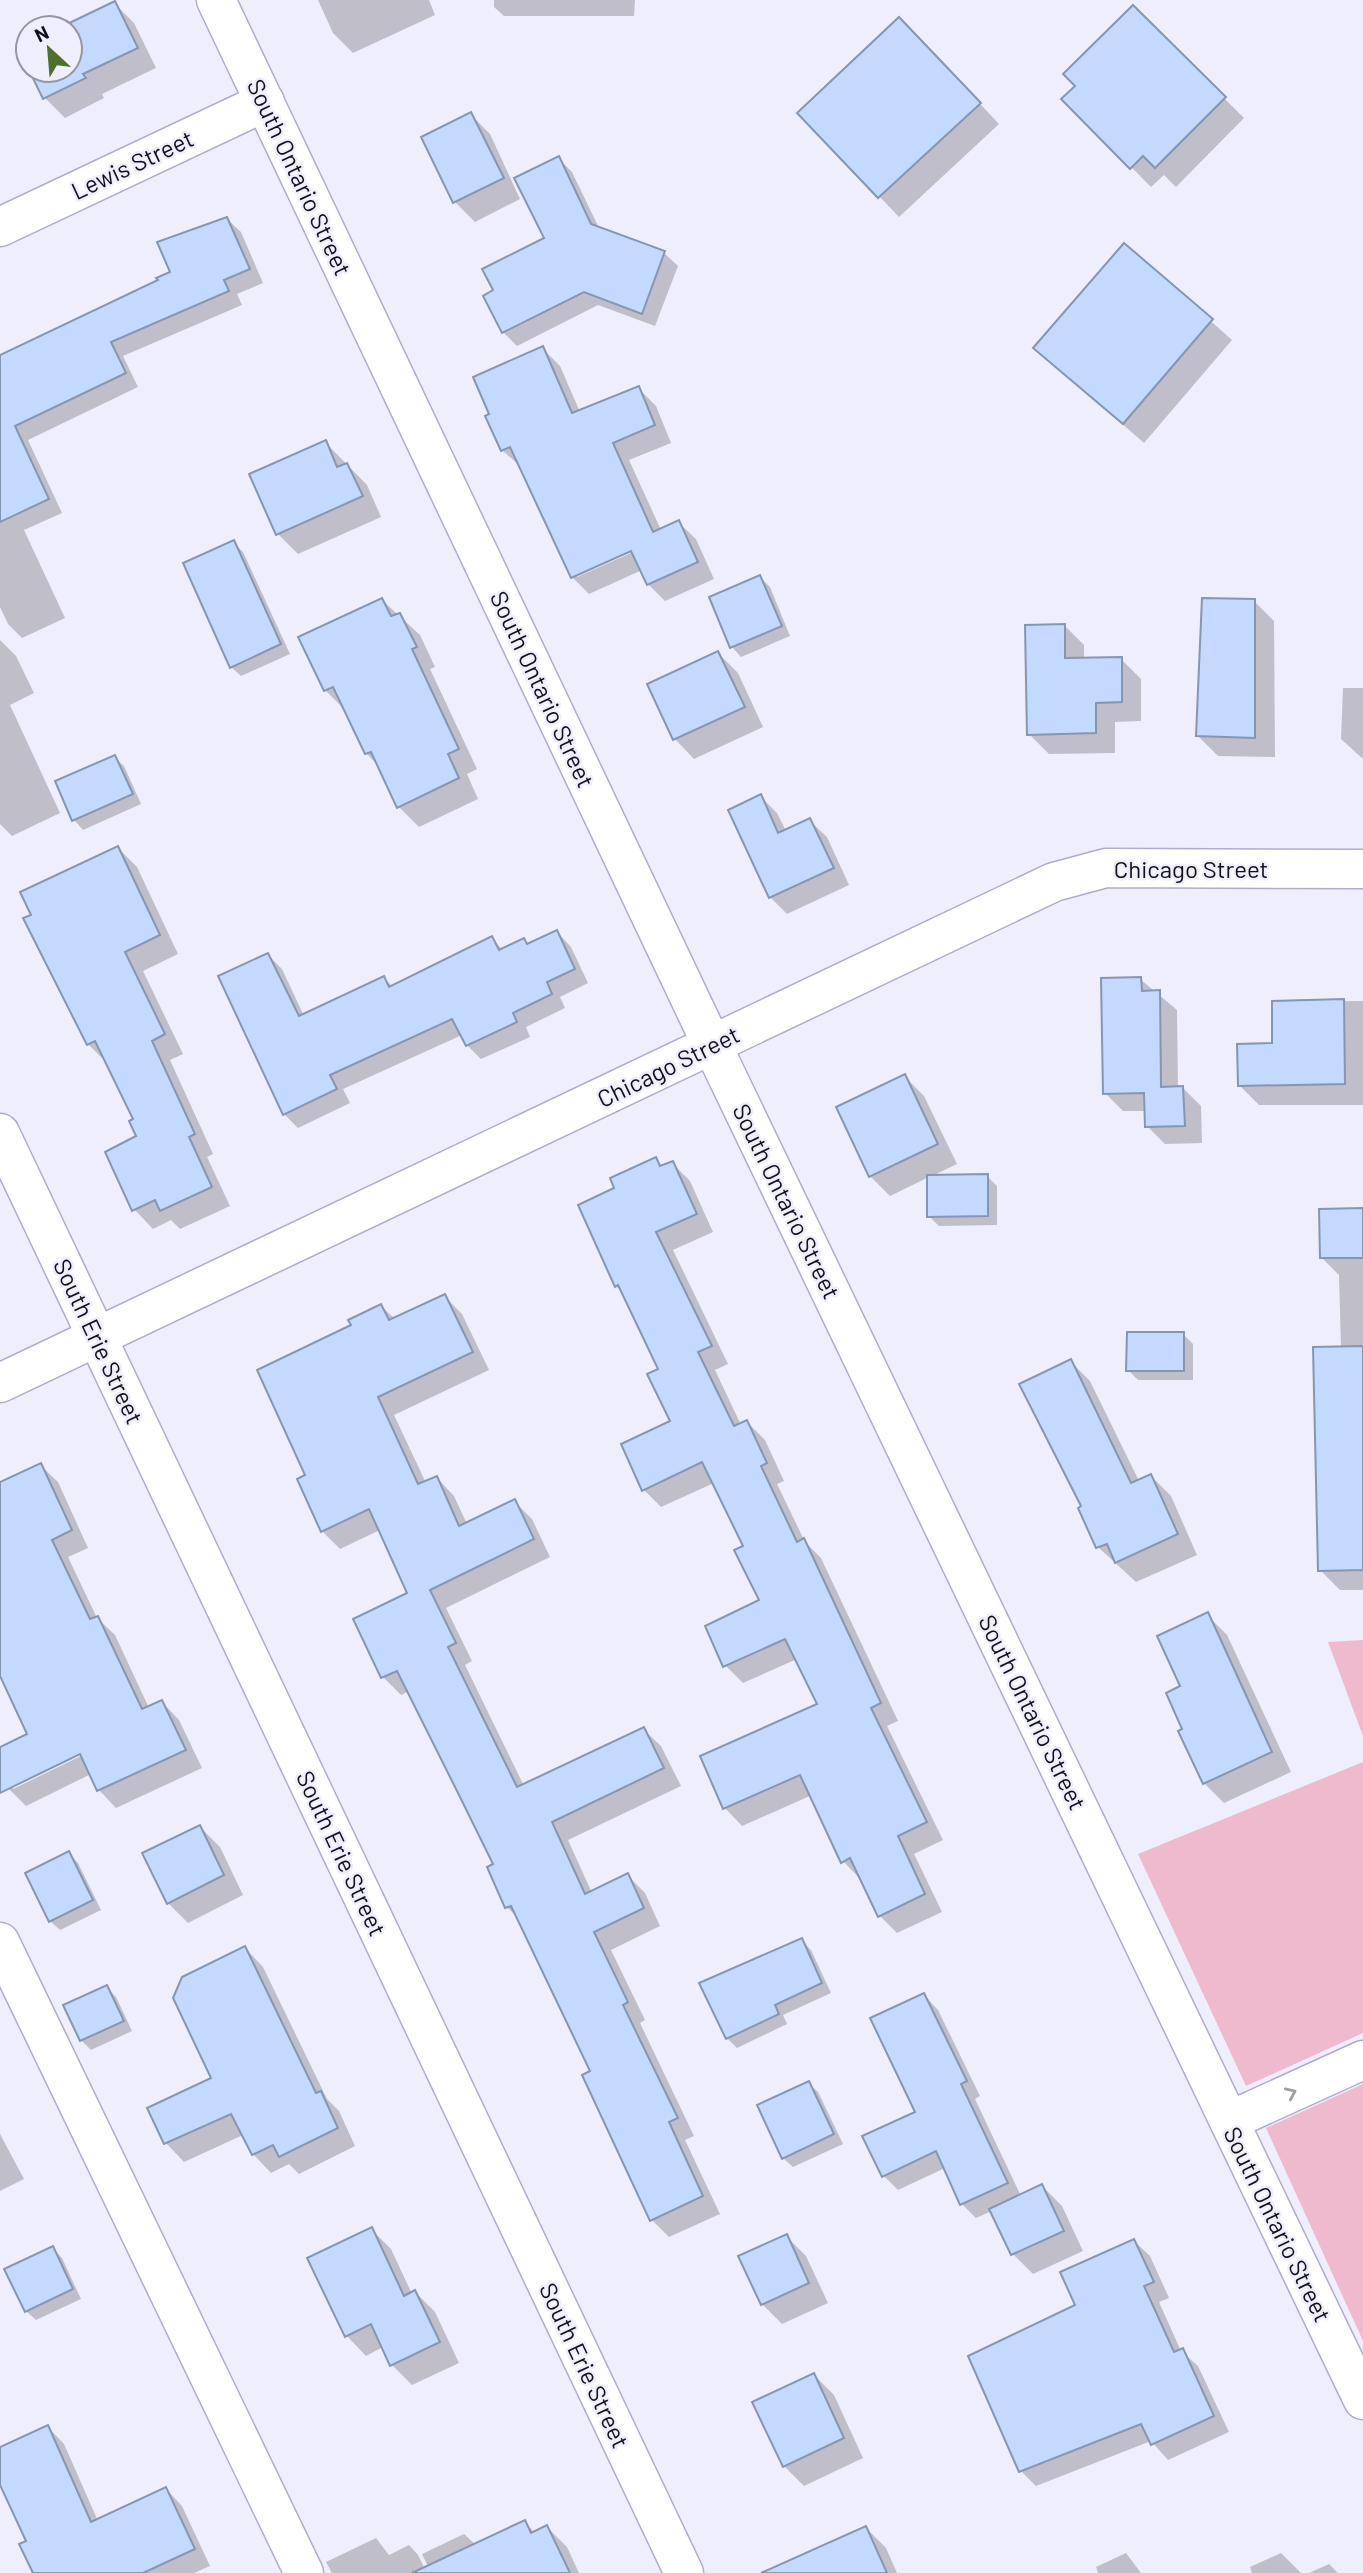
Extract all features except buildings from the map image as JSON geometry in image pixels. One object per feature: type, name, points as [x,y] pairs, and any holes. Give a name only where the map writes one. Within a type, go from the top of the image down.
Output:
[{"type":"street","name":"South Ontario Street","points":[[216,0],[712,1045],[1363,2400]]},
{"type":"street","name":"Lewis Street","points":[[0,227],[265,102]]},
{"type":"street","name":"Chicago Street","points":[[0,1383],[1054,883],[1106,868],[1363,869]]},
{"type":"street","name":"South Erie Street","points":[[0,1133],[684,2573]]},
{"type":"street","points":[[0,1942],[304,2573]]},
{"type":"street","points":[[1228,2120],[1363,2060]]},
{"type":"shaded area","points":[[1363,1640],[1363,1736],[1328,1642]]},
{"type":"shaded area","points":[[1363,1762],[1363,2033],[1246,2086],[1138,1854]]},
{"type":"shaded area","points":[[1363,2084],[1363,2341],[1266,2128]]}]
